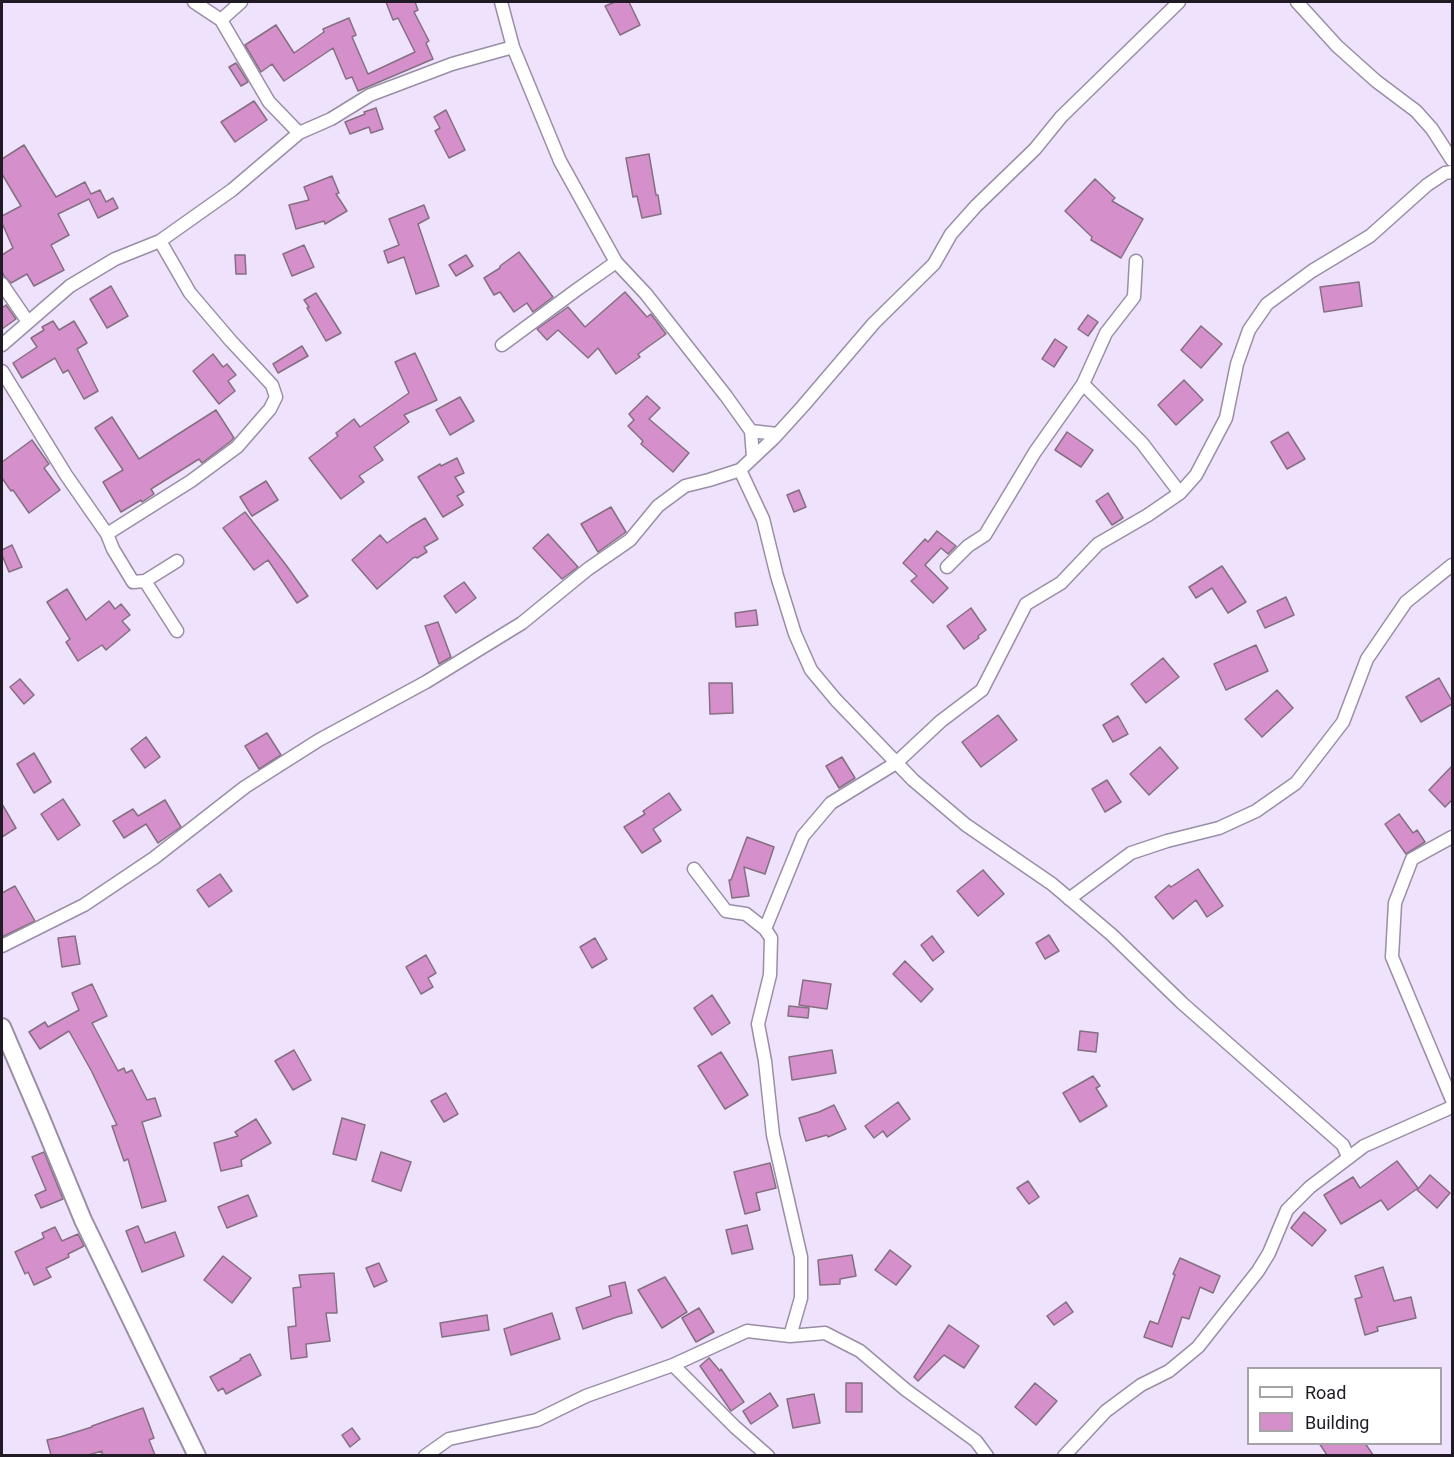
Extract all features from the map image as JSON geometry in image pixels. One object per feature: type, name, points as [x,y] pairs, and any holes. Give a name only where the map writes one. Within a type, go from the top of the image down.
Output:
[{"type":"main road","points":[[2,1027],[83,1220],[197,1455]]},
{"type":"street","points":[[194,2],[221,20],[269,102],[299,133]]},
{"type":"street","points":[[221,20],[241,2]]},
{"type":"street","points":[[501,2],[513,47],[560,161],[616,262],[646,294],[751,431],[753,457]]},
{"type":"street","points":[[2,946],[84,905],[154,858],[245,787],[319,740],[426,682],[522,623],[588,569],[630,540],[658,506],[685,486],[740,470],[803,406],[874,323],[934,264],[951,234],[976,206],[1035,149],[1061,117],[1179,2]]},
{"type":"street","points":[[1297,2],[1337,46],[1376,81],[1416,111],[1432,129],[1452,160]]},
{"type":"street","points":[[2,345],[70,286],[115,259],[160,241],[232,190],[299,133],[331,119],[370,95],[452,64],[513,47]]},
{"type":"street","points":[[765,929],[802,836],[831,802],[896,763],[941,721],[982,690],[1026,604],[1061,583],[1098,544],[1180,493],[1196,475],[1226,418],[1237,364],[1249,330],[1267,304],[1312,272],[1370,236],[1427,185],[1445,173],[1452,172]]},
{"type":"street","points":[[107,534],[191,481],[237,447],[270,409],[276,397],[272,385],[190,293],[160,241]]},
{"type":"street","points":[[947,567],[968,546],[985,535],[1035,452],[1083,384],[1106,333],[1134,297],[1136,261]]},
{"type":"street","points":[[502,345],[616,262]]},
{"type":"street","points":[[2,284],[28,322]]},
{"type":"street","points":[[2,371],[66,474],[107,534],[113,549],[133,582],[145,581],[177,561]]},
{"type":"street","points":[[1083,384],[1142,442],[1180,493]]},
{"type":"street","points":[[751,431],[777,434]]},
{"type":"street","points":[[740,470],[764,519],[777,576],[795,634],[811,670],[836,700],[913,780],[966,825],[1052,884],[1112,935],[1182,1003],[1342,1145],[1348,1157]]},
{"type":"street","points":[[1069,899],[1131,853],[1219,828],[1256,811],[1296,783],[1343,722],[1367,658],[1406,602],[1452,565]]},
{"type":"street","points":[[145,581],[177,631]]},
{"type":"street","points":[[1452,837],[1412,859],[1395,903],[1392,957],[1452,1100]]},
{"type":"street","points":[[694,869],[726,911],[746,914],[765,929],[771,938],[770,975],[758,1024],[765,1061],[773,1135],[801,1257],[801,1298],[790,1336]]},
{"type":"street","points":[[1064,1455],[1106,1411],[1141,1385],[1169,1371],[1198,1347],[1258,1271],[1269,1253],[1287,1210],[1310,1187],[1364,1146],[1452,1107]]},
{"type":"street","points":[[1342,1145],[1364,1146]]},
{"type":"street","points":[[425,1455],[449,1439],[537,1420],[586,1396],[673,1365],[747,1331],[790,1336],[825,1333],[860,1351],[906,1390],[976,1441],[987,1455]]},
{"type":"street","points":[[673,1365],[735,1427],[768,1455]]},
{"type":"building","points":[[386,2],[415,2],[418,10],[414,12],[429,41],[426,43],[433,59],[358,91],[352,77],[346,79],[333,48],[284,81],[272,64],[261,72],[245,45],[276,25],[294,53],[324,32],[323,29],[349,18],[356,35],[352,37],[368,74],[415,52],[398,18],[393,20]]},
{"type":"building","points":[[615,2],[629,2],[640,25],[620,35],[605,6]]},
{"type":"building","points":[[236,63],[248,82],[241,86],[229,67]]},
{"type":"building","points":[[254,101],[267,120],[235,142],[221,122]]},
{"type":"building","points":[[376,108],[383,129],[371,133],[369,127],[350,134],[345,122]]},
{"type":"building","points":[[446,110],[465,150],[449,158],[435,131],[440,128],[434,117]]},
{"type":"building","points":[[24,145],[56,197],[85,182],[91,194],[100,190],[106,202],[113,198],[118,208],[98,218],[89,199],[58,214],[69,235],[51,245],[64,270],[34,286],[27,274],[11,283],[2,271],[2,255],[13,248],[2,223],[2,216],[21,206],[2,174],[2,159]]},
{"type":"building","points":[[649,154],[661,214],[642,218],[637,196],[633,197],[626,158]]},
{"type":"building","points":[[332,176],[339,193],[336,194],[347,211],[325,224],[324,221],[296,229],[289,205],[309,200],[304,187]]},
{"type":"building","points":[[1095,179],[1115,198],[1112,201],[1143,219],[1121,258],[1091,240],[1092,237],[1065,211]]},
{"type":"building","points":[[424,205],[429,218],[418,224],[439,286],[416,294],[404,257],[388,263],[384,251],[399,245],[389,219]]},
{"type":"building","points":[[304,245],[314,267],[292,276],[283,254]]},
{"type":"building","points":[[519,252],[553,297],[533,312],[527,303],[514,312],[500,292],[494,295],[484,278]]},
{"type":"building","points":[[235,255],[245,255],[246,274],[236,274]]},
{"type":"building","points":[[466,255],[473,266],[456,276],[449,265]]},
{"type":"building","points":[[1359,282],[1362,306],[1324,312],[1320,287]]},
{"type":"building","points":[[111,286],[128,316],[107,328],[90,299]]},
{"type":"building","points":[[625,292],[647,317],[651,314],[666,334],[638,354],[640,357],[616,374],[598,348],[588,358],[558,330],[547,340],[537,329],[568,307],[585,327]]},
{"type":"building","points":[[316,293],[341,333],[326,341],[304,300]]},
{"type":"building","points":[[6,305],[16,319],[2,329],[2,308]]},
{"type":"building","points":[[1088,315],[1098,322],[1088,336],[1078,329]]},
{"type":"building","points":[[53,321],[59,330],[74,321],[87,343],[77,349],[98,391],[84,399],[68,370],[63,373],[55,358],[22,378],[13,363],[37,347],[31,338],[44,330],[42,327]]},
{"type":"building","points":[[1201,326],[1222,344],[1201,368],[1181,350]]},
{"type":"building","points":[[1055,339],[1067,347],[1054,367],[1042,359]]},
{"type":"building","points":[[302,346],[308,356],[278,373],[273,364]]},
{"type":"building","points":[[415,353],[437,400],[404,415],[409,422],[374,447],[383,460],[359,476],[364,482],[341,499],[309,458],[338,436],[336,433],[354,419],[360,427],[409,393],[395,362]]},
{"type":"building","points":[[213,354],[223,367],[227,364],[236,375],[228,381],[235,391],[219,404],[193,371]]},
{"type":"building","points":[[1184,380],[1203,400],[1176,425],[1158,405]]},
{"type":"building","points":[[647,396],[660,408],[649,419],[689,453],[673,472],[641,444],[643,441],[628,426],[634,420],[629,414]]},
{"type":"building","points":[[460,397],[474,421],[450,435],[436,410]]},
{"type":"building","points":[[216,410],[234,438],[202,463],[199,459],[151,489],[154,494],[121,512],[103,482],[123,470],[95,428],[112,417],[139,459]]},
{"type":"building","points":[[1067,432],[1093,450],[1081,467],[1055,450]]},
{"type":"building","points":[[1288,432],[1305,459],[1287,469],[1271,442]]},
{"type":"building","points":[[32,440],[49,464],[44,468],[60,490],[29,513],[2,478],[2,462]]},
{"type":"building","points":[[457,458],[464,473],[455,477],[464,492],[457,496],[463,505],[443,517],[418,477],[440,464],[441,466]]},
{"type":"building","points":[[266,481],[278,500],[252,516],[240,497]]},
{"type":"building","points":[[799,490],[806,507],[794,512],[787,495]]},
{"type":"building","points":[[1108,493],[1123,518],[1112,525],[1096,501]]},
{"type":"building","points":[[611,507],[626,532],[598,552],[581,524]]},
{"type":"building","points":[[245,512],[308,596],[297,603],[268,560],[254,570],[223,528]]},
{"type":"building","points":[[425,518],[438,539],[424,547],[427,552],[413,558],[377,589],[352,560],[380,535],[387,543]]},
{"type":"building","points":[[937,531],[956,546],[948,554],[941,548],[925,565],[948,588],[933,603],[911,581],[917,576],[903,563],[925,539],[928,542]]},
{"type":"building","points":[[548,534],[578,567],[562,579],[533,548]]},
{"type":"building","points":[[12,545],[22,567],[9,572],[2,550]]},
{"type":"building","points":[[1222,566],[1246,602],[1228,613],[1212,588],[1196,598],[1189,587]]},
{"type":"building","points":[[464,582],[476,598],[456,613],[444,596]]},
{"type":"building","points":[[67,589],[86,620],[109,601],[115,609],[121,604],[130,615],[122,621],[130,630],[106,650],[102,645],[78,661],[66,642],[70,639],[47,602]]},
{"type":"building","points":[[1286,597],[1294,615],[1265,628],[1257,611]]},
{"type":"building","points":[[971,608],[986,630],[964,649],[947,626]]},
{"type":"building","points":[[756,610],[758,625],[736,627],[735,613]]},
{"type":"building","points":[[438,622],[451,657],[439,664],[425,626]]},
{"type":"building","points":[[1256,645],[1268,671],[1226,690],[1214,664]]},
{"type":"building","points":[[1163,658],[1179,677],[1146,703],[1131,684]]},
{"type":"building","points":[[1439,678],[1452,704],[1421,722],[1406,697]]},
{"type":"building","points":[[20,679],[34,695],[24,704],[10,687]]},
{"type":"building","points":[[709,683],[732,683],[733,713],[710,714]]},
{"type":"building","points":[[1277,690],[1293,708],[1262,737],[1245,719]]},
{"type":"building","points":[[998,715],[1017,740],[981,767],[962,742]]},
{"type":"building","points":[[1118,716],[1128,734],[1113,742],[1103,725]]},
{"type":"building","points":[[267,733],[281,755],[259,769],[245,746]]},
{"type":"building","points":[[146,737],[160,757],[145,768],[131,749]]},
{"type":"building","points":[[1160,747],[1178,768],[1149,795],[1130,774]]},
{"type":"building","points":[[34,753],[51,782],[34,793],[17,764]]},
{"type":"building","points":[[842,757],[855,778],[839,788],[826,766]]},
{"type":"building","points":[[1452,766],[1452,800],[1445,807],[1429,790]]},
{"type":"building","points":[[1107,780],[1121,802],[1105,812],[1092,789]]},
{"type":"building","points":[[669,793],[681,810],[653,829],[661,841],[642,853],[624,827],[645,814],[643,811]]},
{"type":"building","points":[[63,799],[80,825],[58,840],[41,814]]},
{"type":"building","points":[[165,800],[181,827],[158,843],[146,824],[124,838],[113,821],[133,809],[138,816]]},
{"type":"building","points":[[2,804],[16,828],[2,837]]},
{"type":"building","points":[[1399,814],[1413,833],[1417,830],[1425,842],[1406,854],[1385,824]]},
{"type":"building","points":[[747,837],[774,847],[765,874],[744,867],[749,896],[732,898],[729,880],[731,880]]},
{"type":"building","points":[[1198,869],[1223,906],[1207,917],[1196,900],[1173,919],[1155,897],[1169,885],[1171,887]]},
{"type":"building","points":[[983,870],[1004,894],[978,916],[957,891]]},
{"type":"building","points":[[220,874],[232,891],[209,907],[197,890]]},
{"type":"building","points":[[15,886],[35,921],[2,937],[2,893]]},
{"type":"building","points":[[1049,935],[1059,951],[1045,959],[1036,943]]},
{"type":"building","points":[[75,936],[80,964],[62,967],[58,938]]},
{"type":"building","points":[[932,936],[944,952],[933,961],[921,945]]},
{"type":"building","points":[[595,938],[607,959],[592,968],[580,947]]},
{"type":"building","points":[[426,955],[436,973],[428,978],[433,987],[421,994],[406,967]]},
{"type":"building","points":[[905,961],[933,989],[921,1002],[893,974]]},
{"type":"building","points":[[803,980],[831,984],[827,1009],[799,1005]]},
{"type":"building","points":[[92,984],[107,1016],[92,1023],[118,1071],[124,1068],[126,1073],[132,1070],[147,1100],[155,1098],[161,1116],[142,1122],[166,1201],[142,1208],[128,1159],[124,1161],[112,1126],[117,1125],[92,1072],[69,1031],[40,1049],[29,1032],[45,1022],[48,1027],[79,1010],[72,993]]},
{"type":"building","points":[[712,995],[730,1023],[712,1035],[694,1008]]},
{"type":"building","points":[[789,1006],[809,1008],[808,1018],[788,1016]]},
{"type":"building","points":[[1080,1031],[1098,1033],[1096,1052],[1078,1050]]},
{"type":"building","points":[[294,1050],[311,1080],[293,1090],[275,1061]]},
{"type":"building","points":[[832,1050],[836,1073],[792,1080],[789,1057]]},
{"type":"building","points":[[721,1052],[748,1095],[725,1109],[698,1066]]},
{"type":"building","points":[[1093,1076],[1100,1086],[1096,1088],[1107,1106],[1080,1122],[1063,1093]]},
{"type":"building","points":[[446,1093],[458,1114],[444,1122],[431,1101]]},
{"type":"building","points":[[898,1102],[910,1119],[887,1137],[883,1131],[874,1138],[865,1126]]},
{"type":"building","points":[[834,1105],[846,1129],[828,1137],[827,1135],[806,1141],[799,1118]]},
{"type":"building","points":[[342,1118],[365,1125],[356,1160],[333,1154]]},
{"type":"building","points":[[256,1119],[271,1143],[241,1160],[242,1166],[221,1171],[214,1143],[238,1136],[235,1132]]},
{"type":"building","points":[[44,1152],[63,1199],[41,1208],[35,1195],[46,1190],[32,1157]]},
{"type":"building","points":[[381,1152],[411,1162],[401,1191],[372,1181]]},
{"type":"building","points":[[1397,1161],[1418,1188],[1388,1210],[1381,1200],[1341,1224],[1324,1195],[1353,1177],[1360,1188]]},
{"type":"building","points":[[770,1163],[776,1188],[756,1193],[760,1210],[745,1214],[734,1172]]},
{"type":"building","points":[[1430,1175],[1450,1193],[1437,1208],[1417,1190]]},
{"type":"building","points":[[1028,1181],[1039,1197],[1029,1204],[1017,1188]]},
{"type":"building","points":[[248,1195],[257,1216],[227,1228],[218,1207]]},
{"type":"building","points":[[1304,1212],[1326,1230],[1312,1246],[1291,1228]]},
{"type":"building","points":[[747,1225],[753,1249],[732,1254],[726,1230]]},
{"type":"building","points":[[138,1226],[145,1243],[175,1232],[184,1256],[142,1272],[126,1231]]},
{"type":"building","points":[[55,1227],[62,1241],[78,1234],[84,1246],[68,1254],[69,1257],[46,1268],[51,1277],[34,1285],[28,1272],[25,1274],[15,1252],[44,1238],[42,1233]]},
{"type":"building","points":[[890,1250],[911,1266],[896,1285],[875,1270]]},
{"type":"building","points":[[852,1255],[856,1276],[840,1279],[840,1284],[820,1285],[818,1260]]},
{"type":"building","points":[[223,1256],[251,1278],[232,1303],[204,1280]]},
{"type":"building","points":[[1180,1258],[1220,1276],[1213,1293],[1200,1287],[1189,1319],[1182,1317],[1172,1347],[1144,1337],[1150,1321],[1158,1324]]},
{"type":"building","points":[[379,1263],[387,1281],[374,1287],[366,1268]]},
{"type":"building","points":[[1383,1267],[1394,1301],[1411,1297],[1416,1318],[1377,1327],[1378,1331],[1365,1335],[1355,1299],[1362,1297],[1355,1276]]},
{"type":"building","points":[[334,1273],[337,1313],[326,1313],[330,1341],[306,1344],[307,1357],[291,1359],[288,1327],[296,1326],[293,1288],[301,1287],[299,1275]]},
{"type":"building","points":[[665,1277],[687,1312],[662,1328],[638,1290]]},
{"type":"building","points":[[625,1282],[632,1313],[583,1329],[576,1308],[611,1296],[609,1286]]},
{"type":"building","points":[[1066,1302],[1073,1312],[1054,1325],[1047,1316]]},
{"type":"building","points":[[699,1308],[714,1332],[696,1342],[682,1318]]},
{"type":"building","points":[[552,1313],[560,1339],[511,1355],[504,1329]]},
{"type":"building","points":[[487,1315],[489,1330],[442,1337],[440,1323]]},
{"type":"building","points":[[949,1325],[979,1346],[964,1368],[944,1355],[918,1381],[914,1377]]},
{"type":"building","points":[[250,1354],[261,1375],[226,1394],[223,1388],[218,1391],[210,1377]]},
{"type":"building","points":[[709,1358],[720,1371],[721,1369],[744,1402],[731,1411],[700,1366]]},
{"type":"building","points":[[846,1383],[862,1383],[862,1412],[846,1412]]},
{"type":"building","points":[[1035,1383],[1057,1401],[1036,1425],[1015,1407]]},
{"type":"building","points":[[770,1393],[778,1406],[751,1424],[743,1411]]},
{"type":"building","points":[[814,1394],[820,1423],[793,1428],[787,1399]]},
{"type":"building","points":[[143,1408],[154,1438],[149,1440],[155,1455],[102,1455],[102,1451],[88,1455],[51,1455],[47,1440],[92,1427]]},
{"type":"building","points":[[352,1428],[360,1439],[350,1447],[342,1435]]},
{"type":"building","points":[[1320,1445],[1366,1445],[1373,1455],[1327,1455]]}]
